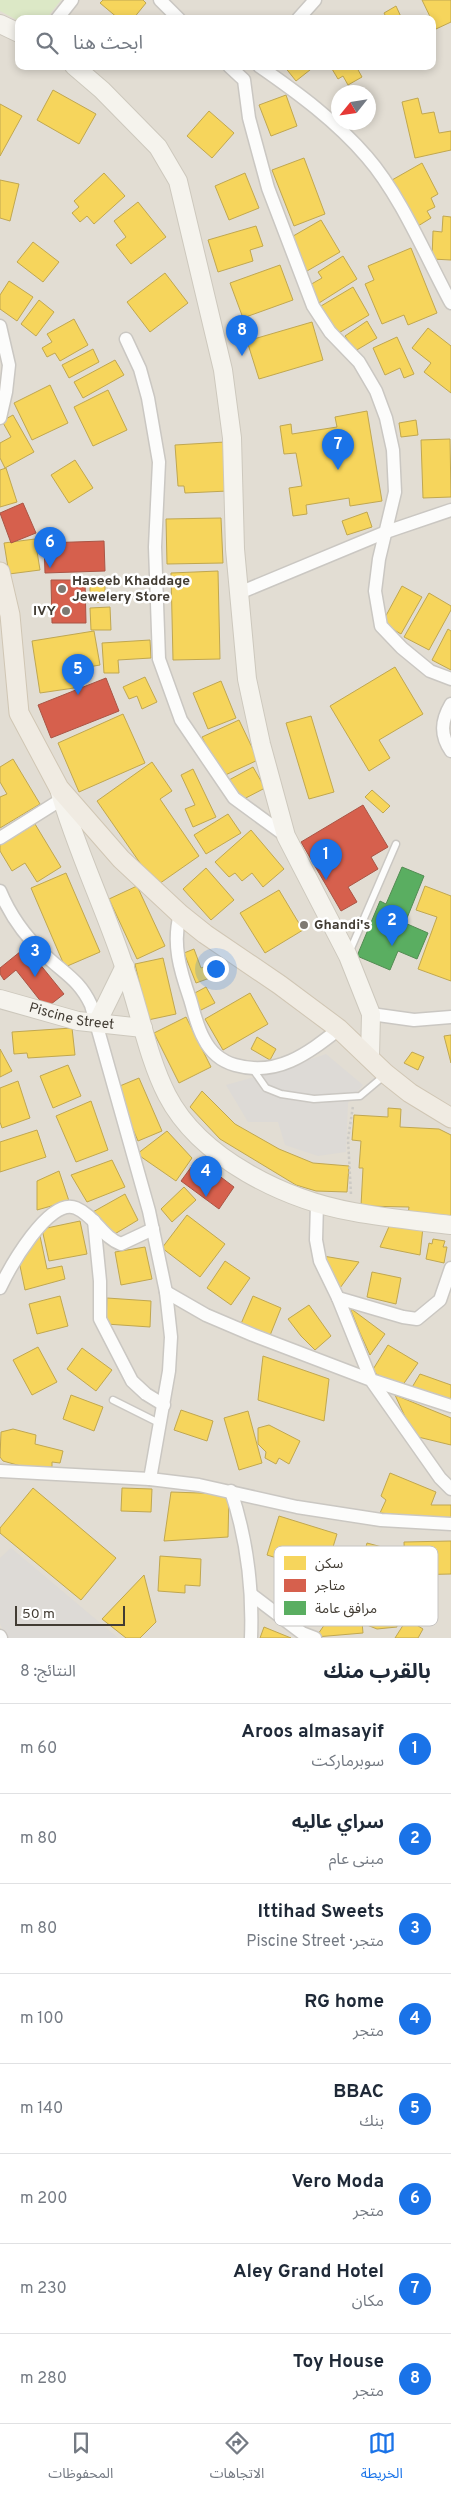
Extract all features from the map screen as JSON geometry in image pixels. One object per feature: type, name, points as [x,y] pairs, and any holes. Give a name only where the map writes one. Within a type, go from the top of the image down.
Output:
[{"type":"main road","points":[[0,24],[15,31]]},
{"type":"main road","points":[[79,70],[102,90],[158,147],[178,181],[223,370],[232,438],[239,593],[247,678],[260,744],[286,836],[348,956],[371,1014],[370,1058]]},
{"type":"main road","points":[[0,572],[10,615],[19,713],[61,793],[125,966],[143,1028],[167,1096],[195,1132],[213,1150],[235,1167],[281,1189],[317,1203],[353,1212],[451,1225]]},
{"type":"main road","points":[[61,793],[121,859],[180,914],[205,934],[280,985],[339,1029],[386,1074],[410,1093],[451,1118]]},
{"type":"main road","points":[[97,1023],[125,966]]},
{"type":"main road","name":"Piscine Street","points":[[0,999],[38,1011],[97,1023],[143,1028]]},
{"type":"street","points":[[60,15],[72,0]]},
{"type":"street","points":[[160,0],[175,15]]},
{"type":"street","points":[[302,15],[315,0]]},
{"type":"street","points":[[233,70],[244,80],[249,118],[268,188],[312,306],[330,332],[359,362],[376,391],[386,418],[393,450],[395,492],[379,559],[375,591],[381,626],[402,648],[430,671],[451,680]]},
{"type":"street","points":[[244,80],[254,70]]},
{"type":"street","points":[[264,70],[292,88],[337,125],[368,158],[391,190],[450,299]]},
{"type":"street","points":[[0,326],[9,365],[6,392],[0,418]]},
{"type":"street","points":[[126,339],[140,369],[148,398],[159,462],[155,547],[158,659],[181,720],[234,798],[286,836]]},
{"type":"street","points":[[239,593],[386,532],[451,510]]},
{"type":"street","points":[[451,704],[442,729],[444,740],[451,751]]},
{"type":"street","points":[[0,838],[61,793]]},
{"type":"street","points":[[0,891],[12,914],[33,943],[81,986],[91,1005],[153,1229],[166,1292],[171,1337],[164,1405],[150,1479]]},
{"type":"street","points":[[180,914],[175,932],[182,975],[203,1039],[224,1062],[251,1068],[270,1069],[296,1059],[339,1029]]},
{"type":"street","points":[[371,1014],[414,1020],[451,1017]]},
{"type":"street","points":[[317,1203],[316,1240],[320,1261],[338,1298],[371,1380],[440,1478],[451,1489]]},
{"type":"street","points":[[0,1288],[14,1260],[28,1240],[46,1220],[66,1207],[76,1208],[94,1221],[113,1241],[121,1244],[153,1229]]},
{"type":"street","points":[[94,1221],[100,1282],[100,1319],[132,1381],[146,1394],[164,1405]]},
{"type":"street","points":[[338,1298],[403,1317],[417,1318],[440,1300],[451,1268]]},
{"type":"street","points":[[166,1292],[206,1315],[253,1336],[371,1380],[451,1406]]},
{"type":"street","points":[[0,1472],[150,1479],[231,1491],[315,1510],[381,1520],[451,1524]]},
{"type":"street","points":[[231,1491],[245,1540],[252,1595],[251,1638]]},
{"type":"street","points":[[252,1595],[274,1612]]},
{"type":"street","points":[[293,1626],[302,1633],[315,1638]]},
{"type":"lane","points":[[348,956],[396,844]]},
{"type":"lane","points":[[251,1068],[266,1088],[281,1094],[314,1100],[360,1096],[386,1074]]},
{"type":"lane","points":[[113,1400],[161,1424]]},
{"type":"path","points":[[353,1212],[348,1139],[353,1106],[360,1096]]},
{"type":"shaded area","points":[[0,0],[451,0],[451,1638],[0,1638]]},
{"type":"shaded area","points":[[326,1054],[363,1085],[348,1103],[346,1152],[318,1156],[285,1145],[278,1122],[248,1122],[226,1085],[276,1071]]},
{"type":"shaded area","points":[[11,1548],[118,1638],[7,1638],[0,1624],[0,1558]]},
{"type":"green space","points":[[0,0],[61,0],[49,15],[15,15],[15,19],[0,11]]},
{"type":"building: سكن","points":[[103,0],[143,0],[146,3],[136,15],[114,15],[100,3]]},
{"type":"building: سكن","points":[[422,0],[451,0],[451,22],[436,29],[436,15],[429,15]]},
{"type":"building: سكن","points":[[396,6],[400,15],[385,15],[384,13]]},
{"type":"building: سكن","points":[[287,70],[310,70],[296,81]]},
{"type":"building: سكن","points":[[333,70],[358,70],[362,77],[348,85],[343,76],[338,79]]},
{"type":"building: سكن","points":[[53,90],[96,114],[79,144],[37,120]]},
{"type":"building: سكن","points":[[286,95],[297,126],[271,136],[259,105]]},
{"type":"building: سكن","points":[[418,98],[422,114],[434,112],[439,133],[451,131],[451,150],[415,158],[402,102]]},
{"type":"building: سكن","points":[[0,104],[22,116],[0,156]]},
{"type":"building: سكن","points":[[209,111],[234,133],[212,158],[187,136]]},
{"type":"building: سكن","points":[[304,158],[325,214],[294,226],[272,170]]},
{"type":"building: سكن","points":[[422,163],[438,194],[431,198],[435,207],[427,211],[431,218],[418,226],[392,180]]},
{"type":"building: سكن","points":[[104,173],[125,196],[94,224],[87,216],[80,222],[72,213],[79,207],[74,201]]},
{"type":"building: سكن","points":[[245,173],[259,208],[229,220],[215,186]]},
{"type":"building: سكن","points":[[0,180],[19,184],[10,221],[0,218]]},
{"type":"building: سكن","points":[[138,202],[166,237],[131,264],[116,245],[126,237],[114,221]]},
{"type":"building: سكن","points":[[443,216],[451,217],[451,260],[432,259],[433,231],[442,232]]},
{"type":"building: سكن","points":[[321,220],[340,252],[307,271],[288,239]]},
{"type":"building: سكن","points":[[256,226],[263,246],[250,250],[253,261],[218,272],[208,240]]},
{"type":"building: سكن","points":[[33,242],[59,262],[43,282],[17,262]]},
{"type":"building: سكن","points":[[411,248],[437,313],[408,325],[404,315],[382,324],[365,284],[374,280],[368,266]]},
{"type":"building: سكن","points":[[343,256],[357,279],[319,303],[308,286],[322,278],[318,272]]},
{"type":"building: سكن","points":[[280,265],[293,300],[243,318],[230,283]]},
{"type":"building: سكن","points":[[165,273],[188,303],[150,332],[127,302]]},
{"type":"building: سكن","points":[[9,281],[33,297],[17,321],[0,309],[0,295]]},
{"type":"building: سكن","points":[[353,287],[369,315],[337,334],[321,306]]},
{"type":"building: سكن","points":[[39,300],[54,312],[36,336],[21,324]]},
{"type":"building: سكن","points":[[74,319],[88,345],[60,361],[55,353],[47,357],[42,348],[52,342],[47,334]]},
{"type":"building: سكن","points":[[367,321],[377,338],[355,351],[345,336]]},
{"type":"building: سكن","points":[[312,322],[323,360],[259,379],[247,341]]},
{"type":"building: سكن","points":[[428,328],[451,346],[451,393],[424,372],[431,363],[412,348]]},
{"type":"building: سكن","points":[[397,337],[414,374],[404,378],[400,368],[385,375],[373,348]]},
{"type":"building: سكن","points":[[93,349],[99,362],[69,378],[62,365]]},
{"type":"building: سكن","points":[[115,360],[124,375],[83,398],[74,382]]},
{"type":"building: سكن","points":[[50,385],[68,423],[32,440],[14,403]]},
{"type":"building: سكن","points":[[108,390],[127,430],[93,446],[74,407]]},
{"type":"building: سكن","points":[[367,411],[382,501],[350,506],[349,498],[306,505],[307,514],[293,516],[289,488],[302,486],[296,453],[284,454],[280,426],[291,424],[292,434],[337,427],[335,417]]},
{"type":"building: سكن","points":[[13,415],[34,452],[5,468],[0,458],[0,443],[11,437],[2,421]]},
{"type":"building: سكن","points":[[416,420],[418,435],[401,437],[399,423]]},
{"type":"building: سكن","points":[[450,439],[451,497],[423,498],[421,440]]},
{"type":"building: سكن","points":[[225,442],[228,491],[185,493],[184,486],[178,486],[175,445]]},
{"type":"building: سكن","points":[[75,460],[93,488],[69,503],[51,475]]},
{"type":"building: سكن","points":[[6,468],[17,502],[0,507],[0,470]]},
{"type":"building: سكن","points":[[367,512],[372,527],[347,535],[342,521]]},
{"type":"building: سكن","points":[[221,518],[223,563],[167,564],[166,519]]},
{"type":"building: سكن","points":[[35,539],[40,570],[9,574],[4,543]]},
{"type":"building: سكن","points":[[218,571],[220,659],[173,660],[171,573]]},
{"type":"building: سكن","points":[[90,581],[105,581],[105,602],[90,603]]},
{"type":"building: سكن","points":[[402,586],[422,597],[401,634],[382,623]]},
{"type":"building: سكن","points":[[429,593],[451,606],[451,610],[429,650],[404,637]]},
{"type":"building: سكن","points":[[110,607],[111,630],[91,630],[90,608]]},
{"type":"building: سكن","points":[[448,629],[451,631],[451,670],[432,660]]},
{"type":"building: سكن","points":[[94,631],[100,665],[71,670],[74,688],[40,693],[32,641]]},
{"type":"building: سكن","points":[[150,640],[151,658],[118,660],[119,673],[104,673],[102,643]]},
{"type":"building: سكن","points":[[395,667],[423,714],[379,740],[390,758],[369,771],[330,706]]},
{"type":"building: سكن","points":[[145,677],[157,702],[142,709],[137,696],[129,699],[123,687]]},
{"type":"building: سكن","points":[[221,681],[236,718],[208,729],[193,693]]},
{"type":"building: سكن","points":[[123,714],[145,763],[79,792],[58,743]]},
{"type":"building: سكن","points":[[311,716],[334,792],[309,799],[286,723]]},
{"type":"building: سكن","points":[[239,720],[258,760],[221,777],[202,737]]},
{"type":"building: سكن","points":[[13,759],[40,804],[0,828],[0,797],[7,794],[0,782],[0,767]]},
{"type":"building: سكن","points":[[152,762],[172,791],[160,799],[199,856],[156,886],[97,801]]},
{"type":"building: سكن","points":[[253,767],[265,788],[240,801],[229,780]]},
{"type":"building: سكن","points":[[193,769],[216,817],[193,827],[185,809],[195,805],[181,775]]},
{"type":"building: سكن","points":[[372,790],[390,806],[383,813],[365,797]]},
{"type":"building: سكن","points":[[228,814],[241,833],[206,854],[194,835]]},
{"type":"building: سكن","points":[[35,824],[61,867],[37,882],[25,863],[12,871],[0,851],[0,845]]},
{"type":"building: سكن","points":[[251,830],[284,869],[263,887],[252,873],[242,881],[235,873],[229,877],[215,862]]},
{"type":"building: سكن","points":[[206,868],[234,900],[211,920],[183,889]]},
{"type":"building: سكن","points":[[66,873],[100,952],[65,967],[31,888]]},
{"type":"building: سكن","points":[[137,886],[165,946],[137,959],[109,899]]},
{"type":"building: سكن","points":[[425,886],[451,896],[451,981],[418,969],[437,917],[416,910]]},
{"type":"building: سكن","points":[[279,890],[303,930],[265,953],[240,913]]},
{"type":"building: سكن","points":[[194,949],[201,968],[216,962],[221,974],[196,983],[184,953]]},
{"type":"building: سكن","points":[[163,958],[176,1014],[148,1020],[135,964]]},
{"type":"building: سكن","points":[[206,987],[215,1003],[199,1011],[191,995]]},
{"type":"building: سكن","points":[[250,993],[268,1024],[223,1050],[205,1019]]},
{"type":"building: سكن","points":[[186,1017],[211,1067],[179,1083],[154,1033]]},
{"type":"building: سكن","points":[[72,1028],[75,1055],[28,1058],[27,1053],[14,1054],[12,1032]]},
{"type":"building: سكن","points":[[451,1035],[451,1063],[444,1036]]},
{"type":"building: سكن","points":[[257,1037],[276,1049],[270,1060],[251,1049]]},
{"type":"building: سكن","points":[[0,1049],[12,1071],[0,1077]]},
{"type":"building: سكن","points":[[412,1052],[424,1057],[418,1070],[404,1063]]},
{"type":"building: سكن","points":[[68,1065],[81,1096],[53,1108],[40,1076]]},
{"type":"building: سكن","points":[[139,1078],[162,1131],[138,1141],[115,1088]]},
{"type":"building: سكن","points":[[18,1081],[30,1118],[2,1128],[0,1122],[0,1088]]},
{"type":"building: سكن","points":[[202,1091],[235,1124],[279,1149],[313,1163],[349,1166],[347,1192],[316,1191],[296,1185],[220,1139],[190,1107]]},
{"type":"building: سكن","points":[[91,1101],[108,1150],[76,1162],[56,1116]]},
{"type":"building: سكن","points":[[388,1108],[401,1109],[400,1127],[439,1129],[451,1135],[451,1218],[408,1215],[409,1207],[361,1206],[363,1168],[359,1168],[361,1141],[352,1140],[354,1115],[388,1117]]},
{"type":"building: سكن","points":[[37,1130],[46,1157],[0,1172],[0,1142]]},
{"type":"building: سكن","points":[[167,1131],[192,1158],[176,1181],[137,1154]]},
{"type":"building: سكن","points":[[112,1160],[125,1187],[87,1202],[71,1175]]},
{"type":"building: سكن","points":[[59,1171],[69,1201],[37,1210],[37,1181]]},
{"type":"building: سكن","points":[[184,1187],[196,1200],[172,1222],[161,1209]]},
{"type":"building: سكن","points":[[125,1194],[138,1220],[113,1235],[91,1213]]},
{"type":"building: سكن","points":[[187,1215],[225,1244],[200,1277],[162,1248]]},
{"type":"building: سكن","points":[[80,1221],[87,1254],[49,1261],[42,1229]]},
{"type":"building: سكن","points":[[391,1222],[423,1227],[420,1255],[380,1247]]},
{"type":"building: سكن","points":[[40,1236],[47,1269],[62,1266],[65,1279],[25,1290],[19,1261]]},
{"type":"building: سكن","points":[[433,1239],[445,1241],[443,1247],[447,1247],[444,1263],[426,1259],[429,1243],[432,1244]]},
{"type":"building: سكن","points":[[145,1247],[152,1279],[121,1285],[115,1252]]},
{"type":"building: سكن","points":[[323,1256],[359,1262],[340,1288]]},
{"type":"building: سكن","points":[[225,1261],[250,1278],[231,1305],[207,1288]]},
{"type":"building: سكن","points":[[372,1272],[401,1278],[396,1304],[367,1297]]},
{"type":"building: سكن","points":[[60,1296],[68,1326],[37,1334],[29,1304]]},
{"type":"building: سكن","points":[[253,1296],[281,1308],[269,1338],[240,1326]]},
{"type":"building: سكن","points":[[107,1298],[151,1301],[150,1327],[106,1324]]},
{"type":"building: سكن","points":[[309,1305],[331,1336],[315,1350],[288,1319]]},
{"type":"building: سكن","points":[[350,1308],[385,1334],[370,1355],[360,1333]]},
{"type":"building: سكن","points":[[388,1345],[418,1363],[400,1389],[372,1371]]},
{"type":"building: سكن","points":[[38,1347],[57,1382],[32,1395],[13,1360]]},
{"type":"building: سكن","points":[[82,1348],[112,1370],[96,1391],[67,1369]]},
{"type":"building: سكن","points":[[263,1356],[329,1379],[324,1421],[258,1400]]},
{"type":"building: سكن","points":[[420,1374],[451,1385],[451,1401],[411,1389]]},
{"type":"building: سكن","points":[[71,1395],[103,1407],[94,1431],[63,1419]]},
{"type":"building: سكن","points":[[395,1395],[451,1418],[451,1445],[414,1436]]},
{"type":"building: سكن","points":[[181,1410],[213,1421],[207,1441],[174,1430]]},
{"type":"building: سكن","points":[[248,1411],[262,1463],[239,1470],[224,1418]]},
{"type":"building: سكن","points":[[269,1425],[300,1441],[289,1464],[279,1458],[276,1464],[265,1458],[266,1452],[258,1444],[258,1428]]},
{"type":"building: سكن","points":[[13,1429],[36,1435],[35,1444],[63,1451],[60,1463],[52,1462],[52,1467],[28,1468],[3,1461],[0,1457],[1,1432]]},
{"type":"building: سكن","points":[[390,1473],[436,1492],[431,1505],[451,1505],[451,1520],[380,1513],[386,1500],[381,1496]]},
{"type":"building: سكن","points":[[33,1488],[116,1558],[81,1600],[0,1533],[0,1528]]},
{"type":"building: سكن","points":[[122,1488],[152,1489],[151,1512],[121,1511]]},
{"type":"building: سكن","points":[[171,1492],[229,1494],[228,1537],[164,1541]]},
{"type":"building: سكن","points":[[279,1516],[337,1534],[333,1546],[274,1546],[274,1557],[267,1555]]},
{"type":"building: سكن","points":[[451,1541],[451,1574],[438,1574],[438,1546],[404,1546],[404,1542]]},
{"type":"building: سكن","points":[[367,1543],[378,1546],[366,1546]]},
{"type":"building: سكن","points":[[160,1556],[201,1559],[200,1586],[185,1585],[185,1593],[158,1591]]},
{"type":"building: سكن","points":[[144,1575],[156,1622],[140,1638],[126,1638],[102,1619]]},
{"type":"building: سكن","points":[[324,1626],[362,1626],[363,1633],[316,1637]]},
{"type":"building: سكن","points":[[370,1626],[397,1626],[397,1627],[377,1629]]},
{"type":"building: سكن","points":[[403,1626],[418,1626],[423,1629],[418,1638],[395,1638]]},
{"type":"building: سكن","points":[[264,1627],[291,1638],[260,1638]]},
{"type":"building: متاجر","points":[[23,503],[36,533],[11,543],[0,513]]},
{"type":"building: متاجر","points":[[104,541],[105,571],[45,573],[44,543]]},
{"type":"building: متاجر","points":[[51,580],[85,580],[86,623],[52,623]]},
{"type":"building: متاجر","points":[[106,678],[119,711],[51,738],[38,705]]},
{"type":"building: متاجر","points":[[363,805],[388,847],[371,857],[378,869],[348,887],[357,902],[341,911],[301,842]]},
{"type":"building: متاجر","points":[[26,947],[64,994],[46,1008],[16,970],[4,980],[0,974],[0,968]]},
{"type":"building: متاجر","points":[[197,1159],[234,1187],[219,1209],[181,1181]]},
{"type":"building: مرافق عامة","points":[[402,867],[424,876],[405,923],[428,933],[417,959],[398,951],[390,970],[357,956],[380,901],[386,904]]},
{"type":"place","name":"Toy House","points":[[242,356]]},
{"type":"place","name":"Aley Grand Hotel","points":[[338,470]]},
{"type":"place","name":"Vero Moda","points":[[50,568]]},
{"type":"place","name":"Haseeb Khaddage Jewelery Store","points":[[62,589]]},
{"type":"place","name":"IVY","points":[[66,611]]},
{"type":"place","name":"BBAC","points":[[78,695]]},
{"type":"place","name":"Aroos almasayif","points":[[326,880]]},
{"type":"place","name":"Ghandi's","points":[[304,925]]},
{"type":"place","name":"سراي عاليه","points":[[392,946]]},
{"type":"place","name":"Ittihad Sweets","points":[[35,977]]},
{"type":"place","name":"RG home","points":[[206,1197]]}]
